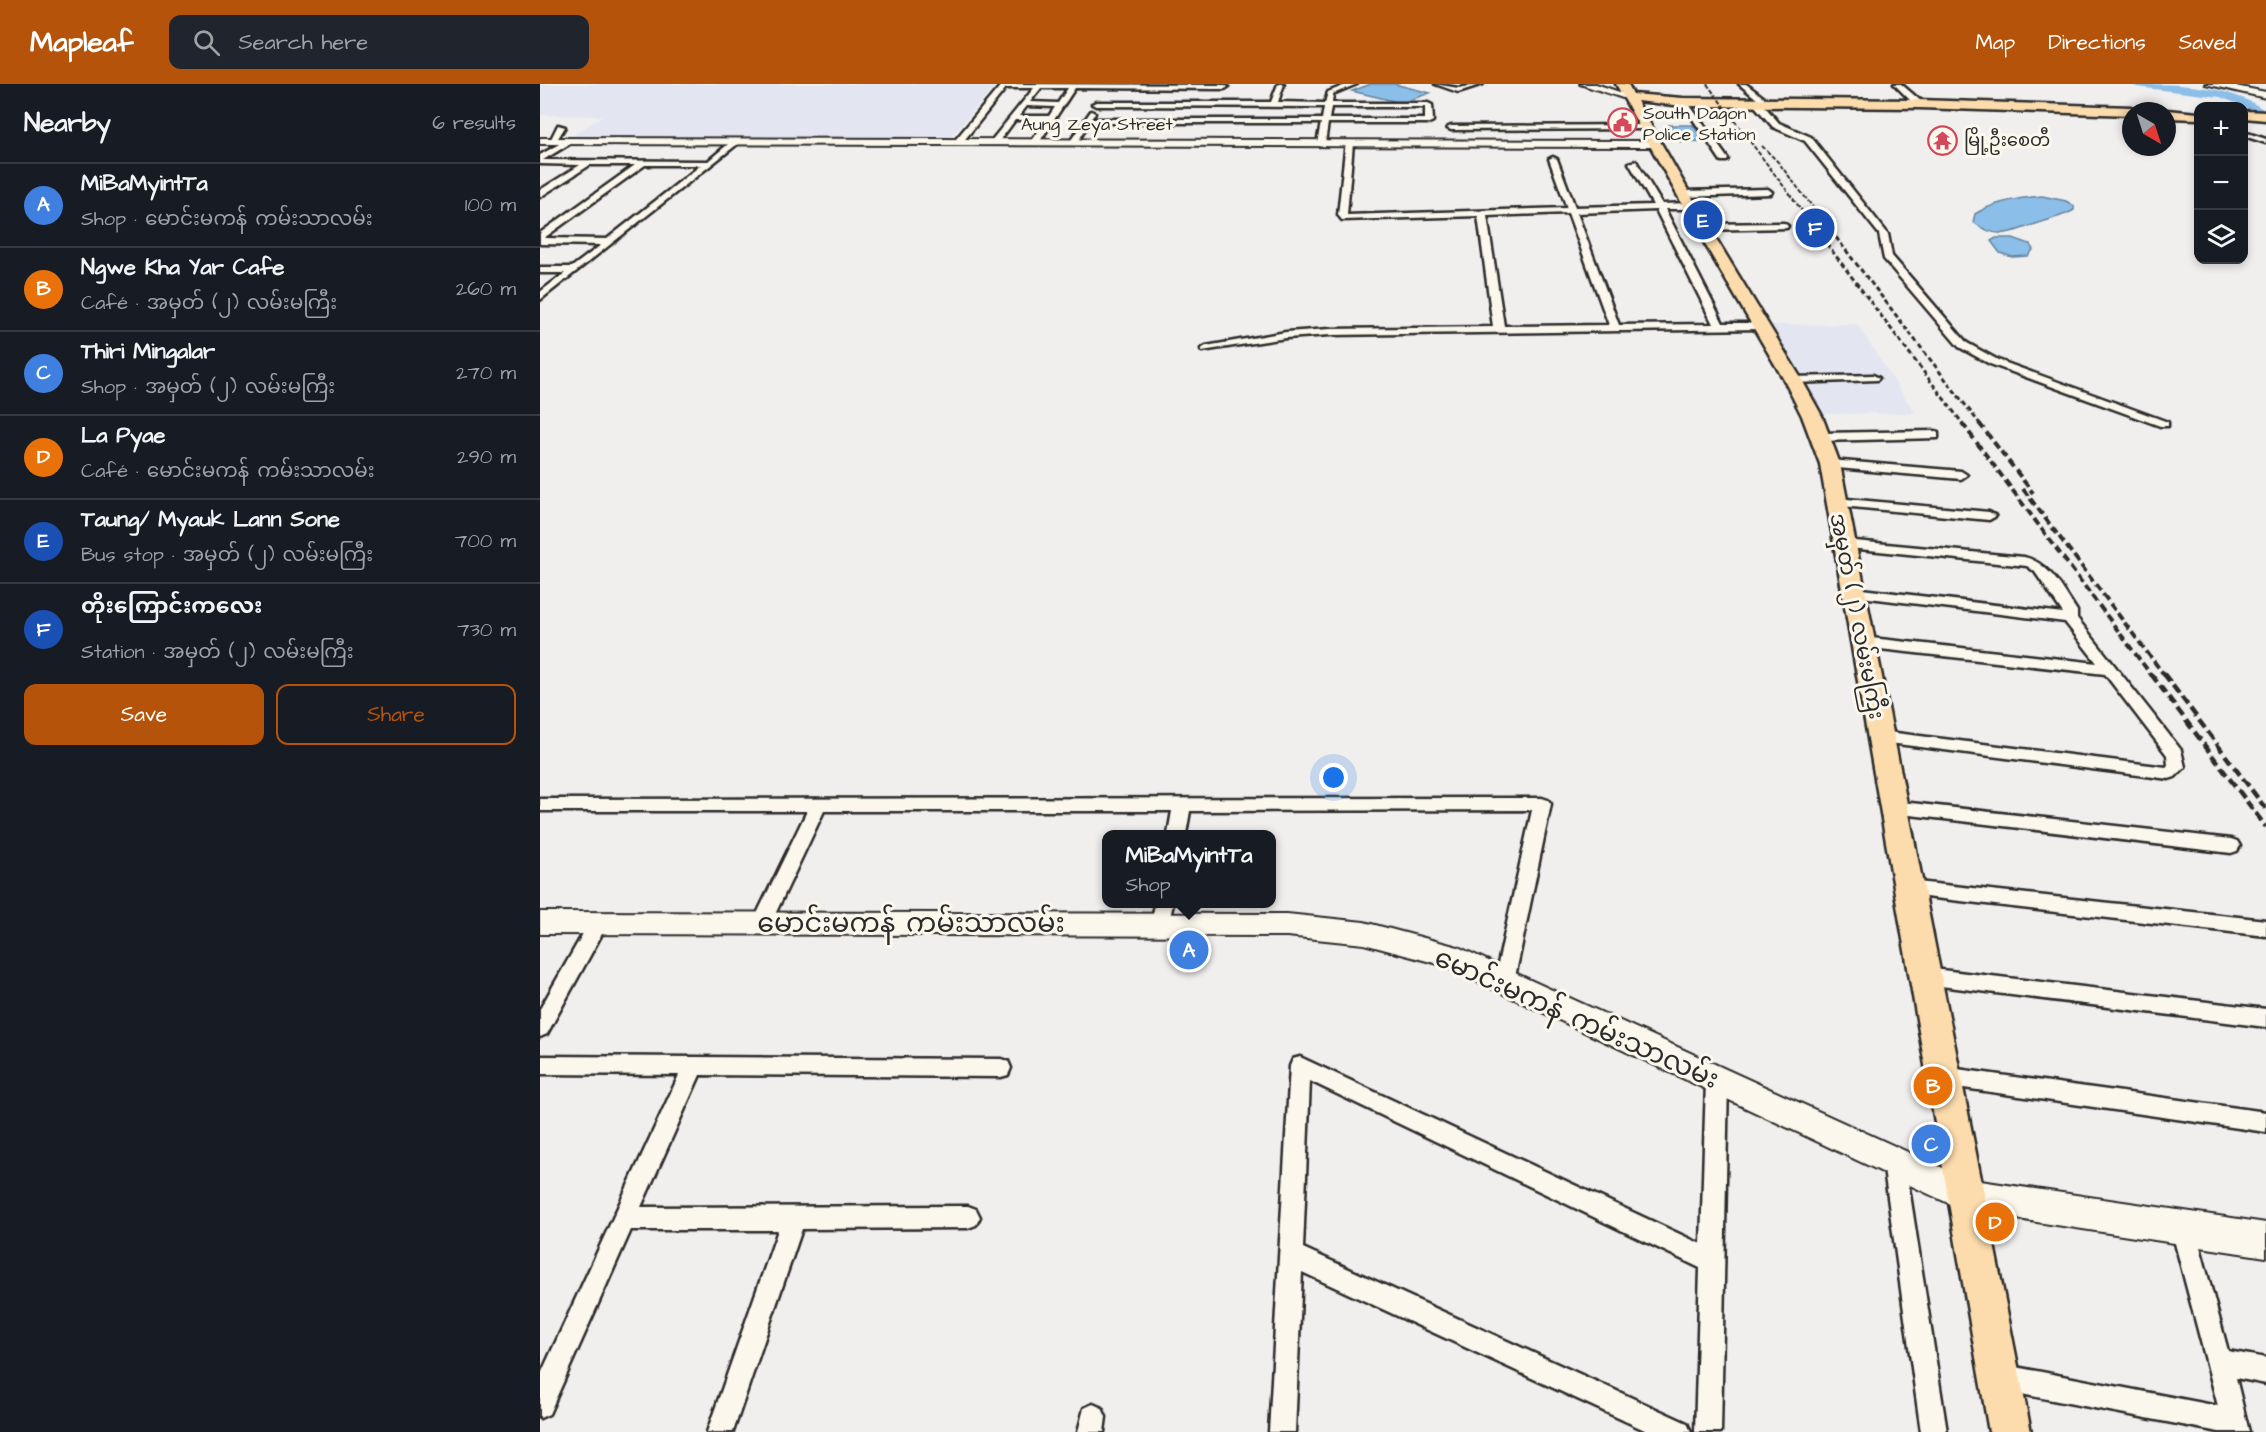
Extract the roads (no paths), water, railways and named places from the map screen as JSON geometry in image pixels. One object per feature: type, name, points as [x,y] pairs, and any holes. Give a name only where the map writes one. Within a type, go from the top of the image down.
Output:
[{"type":"main road","points":[[1601,89],[1625,89],[1683,102],[2122,111]]},
{"type":"main road","name":"အမှတ် (၂) လမ်းမကြီး","points":[[1625,89],[1686,200],[1793,380],[1812,416],[1830,464],[2010,1432]]},
{"type":"main road","points":[[2176,114],[2194,116]]},
{"type":"main road","points":[[2176,115],[2194,116]]},
{"type":"main road","points":[[2248,117],[2266,117]]},
{"type":"street","points":[[1274,105],[1281,84]]},
{"type":"street","points":[[1321,143],[1326,105],[1330,93],[1354,84]]},
{"type":"street","points":[[1438,84],[1458,90],[1480,84]]},
{"type":"street","points":[[1585,84],[1601,89]]},
{"type":"street","points":[[1742,84],[1762,103],[1776,125],[1808,139],[1883,234],[1887,257],[1963,345],[1994,362],[2164,424]]},
{"type":"street","points":[[1897,84],[1918,105]]},
{"type":"street","points":[[2210,84],[2266,95]]},
{"type":"street","points":[[959,141],[1005,85],[1226,85],[1220,104]]},
{"type":"street","points":[[1035,142],[1073,85]]},
{"type":"street","points":[[1073,143],[1107,85]]},
{"type":"street","points":[[995,141],[1039,86]]},
{"type":"street","points":[[1683,102],[1724,159]]},
{"type":"street","points":[[1086,121],[1429,121],[1428,105],[1096,104]]},
{"type":"street","points":[[1024,105],[1060,105]]},
{"type":"street","points":[[1013,118],[1051,118]]},
{"type":"street","points":[[546,141],[561,127]]},
{"type":"street","points":[[1451,128],[1650,136]]},
{"type":"street","points":[[2248,135],[2266,141]]},
{"type":"street","name":"Aung Zeya Street","points":[[546,141],[1349,143],[1650,136]]},
{"type":"street","points":[[540,160],[568,141]]},
{"type":"street","points":[[540,297],[736,142]]},
{"type":"street","points":[[1349,143],[1342,218],[1659,207],[1686,200],[1768,192]]},
{"type":"street","points":[[1553,159],[1615,328]]},
{"type":"street","points":[[540,160],[710,163]]},
{"type":"street","points":[[540,194],[588,162]]},
{"type":"street","points":[[540,239],[644,162]]},
{"type":"street","points":[[1633,163],[1659,207],[1719,326]]},
{"type":"street","points":[[1482,212],[1499,329]]},
{"type":"street","points":[[1702,227],[1784,226]]},
{"type":"street","points":[[540,239],[609,242]]},
{"type":"street","points":[[540,270],[574,270]]},
{"type":"street","points":[[1206,350],[1284,335],[1330,332],[1761,326]]},
{"type":"street","points":[[1793,380],[1873,378]]},
{"type":"street","points":[[1820,437],[1934,435]]},
{"type":"street","points":[[1830,464],[1961,476]]},
{"type":"street","points":[[1836,502],[1989,516]]},
{"type":"street","points":[[1844,544],[2032,563],[2040,569],[2070,611],[2070,618],[2175,754],[2177,767],[2169,773],[1880,737]]},
{"type":"street","points":[[1853,592],[2070,618]]},
{"type":"street","points":[[1863,642],[2112,670]]},
{"type":"street","points":[[762,922],[819,804]]},
{"type":"street","points":[[1178,830],[1182,804]]},
{"type":"street","points":[[540,805],[1542,804],[1504,982]]},
{"type":"street","points":[[1893,807],[2231,846]]},
{"type":"street","points":[[1908,888],[2266,928]]},
{"type":"street","name":"မောင်းမကန် ကမ်းသာလမ်း","points":[[540,923],[762,922],[1162,914],[1364,933],[1448,955],[1965,1195],[2266,1240]]},
{"type":"street","points":[[540,1028],[600,921]]},
{"type":"street","points":[[1924,976],[2266,1018]]},
{"type":"street","points":[[540,1065],[1001,1068]]},
{"type":"street","points":[[540,1405],[694,1066]]},
{"type":"street","points":[[1282,1432],[1300,1066],[1712,1261]]},
{"type":"street","points":[[1943,1076],[2266,1122]]},
{"type":"street","points":[[1708,1432],[1717,1080]]},
{"type":"street","points":[[1894,1162],[1934,1432]]},
{"type":"street","points":[[624,1219],[968,1217]]},
{"type":"street","points":[[720,1432],[794,1218]]},
{"type":"street","points":[[2000,1377],[2236,1427],[2183,1228]]},
{"type":"street","points":[[1291,1255],[1678,1432]]},
{"type":"street","points":[[2219,1362],[2266,1371]]},
{"type":"water","points":[[1371,84],[1394,84],[1430,93],[1402,103],[1352,91]]},
{"type":"water","points":[[1669,125],[1693,125],[1704,141],[1680,142]]},
{"type":"water","points":[[2042,196],[2066,201],[2074,206],[2074,210],[2008,233],[1992,232],[1973,222],[1975,214],[1990,206],[2016,199]]},
{"type":"water","points":[[1996,238],[2013,238],[2030,244],[2033,250],[2028,256],[2012,257],[2000,253],[1991,241]]},
{"type":"waterway","points":[[2137,84],[2188,88],[2222,94],[2238,99],[2266,117]]},
{"type":"railway","points":[[1707,84],[1818,232]]},
{"type":"railway","points":[[1762,146],[1778,162],[1832,232]]},
{"type":"railway","points":[[1817,231],[1963,424]]},
{"type":"railway","points":[[1831,231],[1980,424]]},
{"type":"railway","points":[[1962,423],[2152,676]]},
{"type":"railway","points":[[1979,423],[2033,493]]},
{"type":"railway","points":[[2023,489],[2165,676]]},
{"type":"railway","points":[[2151,674],[2266,827]]},
{"type":"railway","points":[[2164,674],[2266,809]]},
{"type":"place","name":"South Dagon Police Station","points":[[1622,123]]},
{"type":"place","name":"မြို့ဦးစေတီ","points":[[1943,140]]},
{"type":"place","name":"Taung/ Myauk Lann Sone","points":[[1703,220]]},
{"type":"place","name":"တိုးကြောင်းကလေး","points":[[1815,228]]},
{"type":"place","name":"MiBaMyintTa","points":[[1189,950]]},
{"type":"place","name":"Ngwe Kha Yar Cafe","points":[[1933,1086]]},
{"type":"place","name":"Thiri Mingalar","points":[[1931,1144]]},
{"type":"place","name":"La Pyae","points":[[1995,1222]]}]
